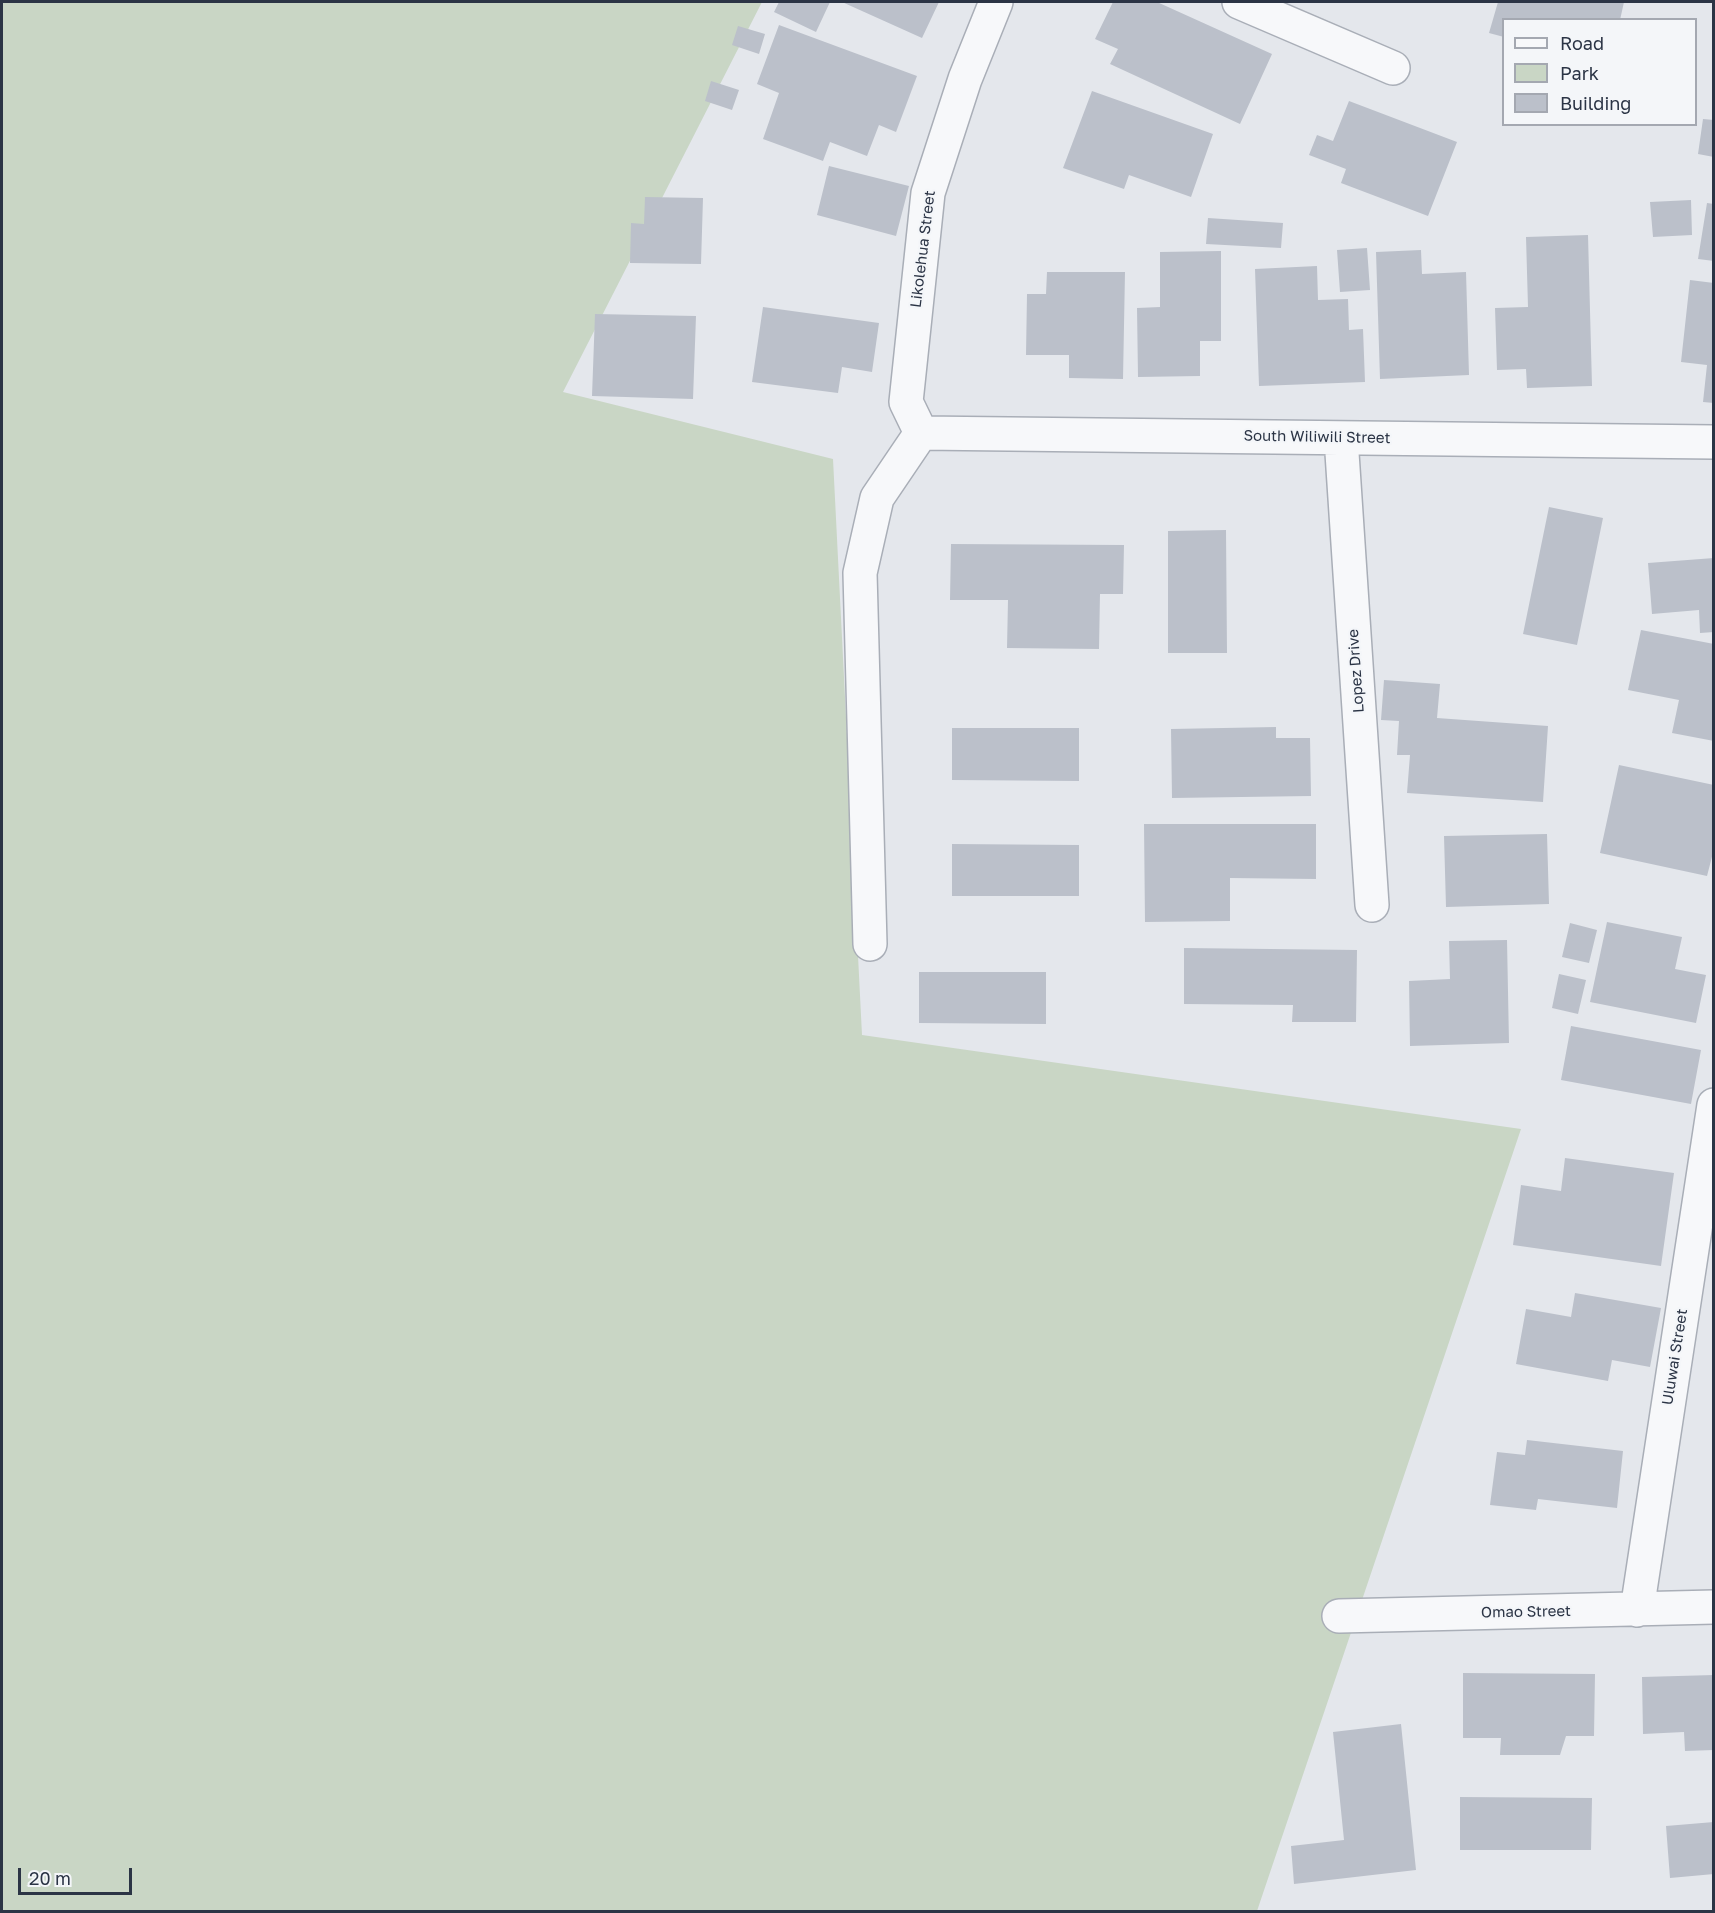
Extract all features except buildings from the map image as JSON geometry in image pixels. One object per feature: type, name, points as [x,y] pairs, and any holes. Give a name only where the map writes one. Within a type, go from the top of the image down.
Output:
[{"type":"street","name":"Likolehua Street","points":[[921,433],[906,402],[928,193],[965,79],[996,2]]},
{"type":"street","points":[[1239,2],[1392,68]]},
{"type":"street","name":"South Wiliwili Street","points":[[921,433],[1713,442]]},
{"type":"street","points":[[870,944],[860,573],[877,498],[921,433]]},
{"type":"street","name":"Lopez Drive","points":[[1341,438],[1372,905]]},
{"type":"street","name":"Uluwai Street","points":[[1637,1610],[1713,1104]]},
{"type":"street","name":"Omao Street","points":[[1339,1616],[1713,1607]]},
{"type":"green space","points":[[2,2],[762,2],[563,392],[833,459],[862,1035],[1521,1129],[1257,1911],[2,1912]]}]
